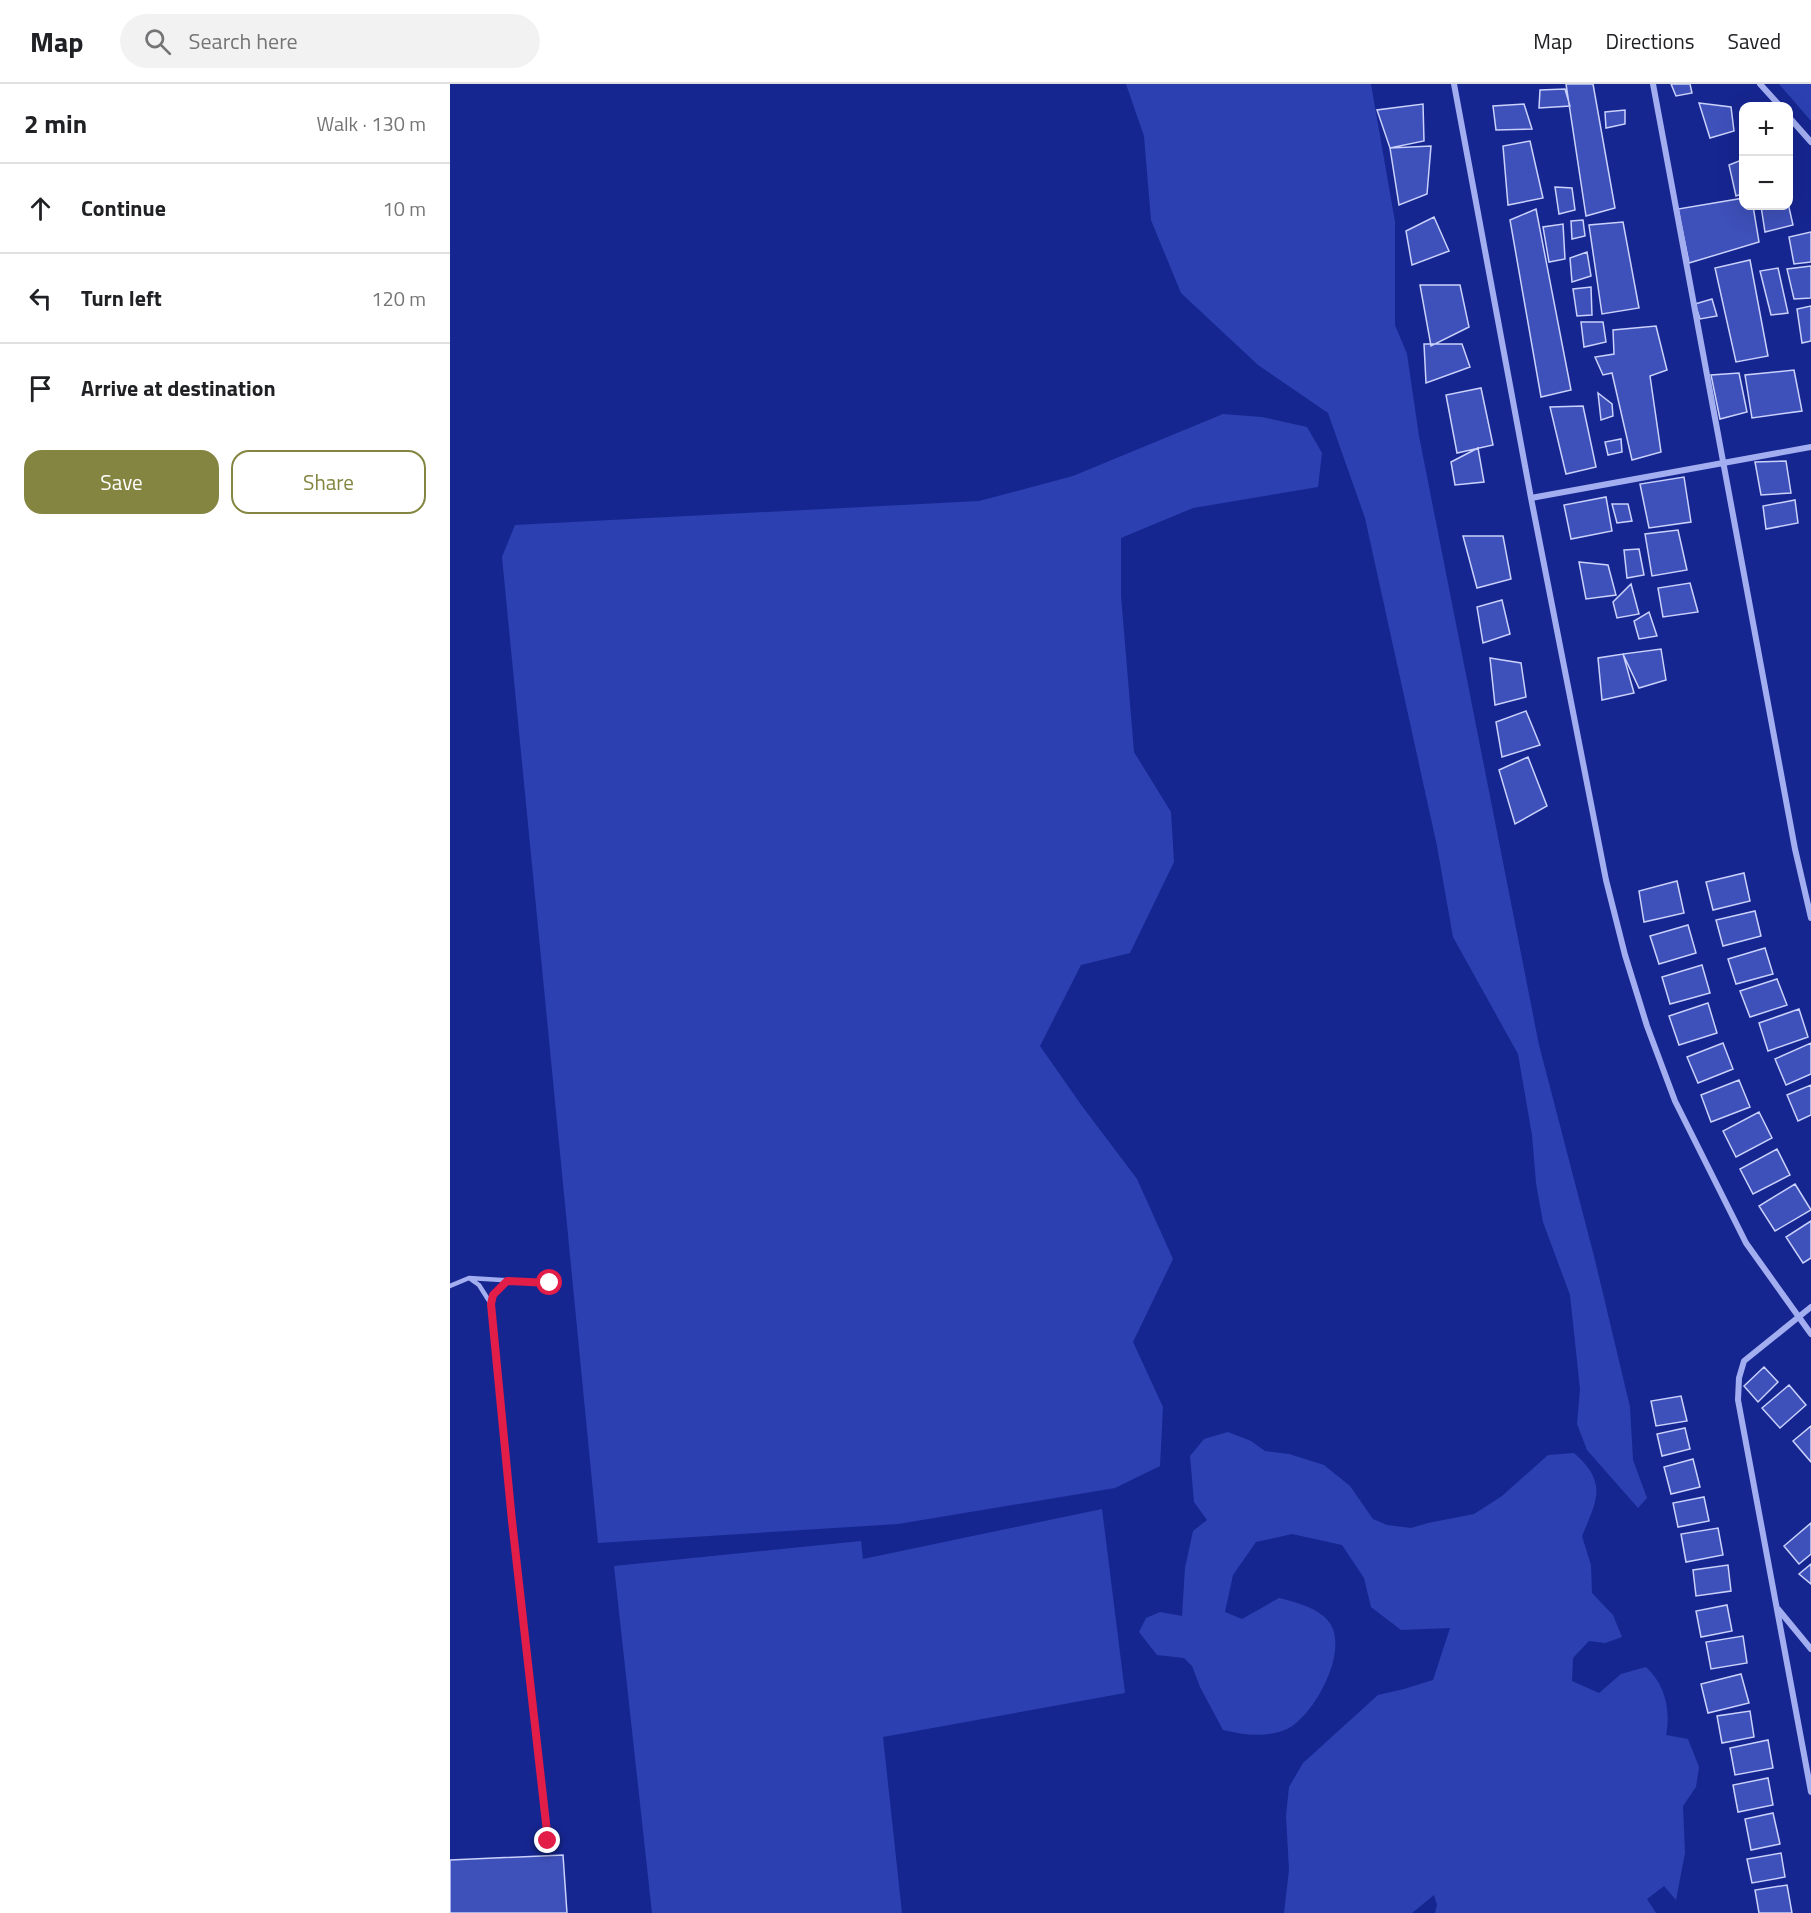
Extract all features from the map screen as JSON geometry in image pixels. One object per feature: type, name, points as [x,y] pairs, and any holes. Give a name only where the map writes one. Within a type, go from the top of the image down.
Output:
[{"type":"street","points":[[1454,84],[1531,498],[1606,880],[1625,956],[1647,1026],[1675,1101],[1746,1243],[1811,1334]]},
{"type":"street","points":[[1653,84],[1795,849],[1811,918]]},
{"type":"street","points":[[1760,84],[1776,102]]},
{"type":"street","points":[[1793,122],[1811,142]]},
{"type":"street","points":[[1531,498],[1811,447]]},
{"type":"street","points":[[1811,1307],[1744,1360],[1739,1378],[1738,1400],[1811,1792]]},
{"type":"street","points":[[1777,1609],[1811,1648]]},
{"type":"lane","points":[[468,1278],[479,1285],[491,1304]]},
{"type":"lane","points":[[450,1286],[468,1278],[550,1283]]},
{"type":"lane","points":[[507,1281],[493,1295],[491,1304],[512,1521],[548,1841]]},
{"type":"shaded area","points":[[1126,84],[1371,84],[1395,222],[1395,325],[1407,354],[1419,436],[1539,1045],[1595,1260],[1630,1407],[1633,1460],[1647,1498],[1638,1508],[1587,1450],[1577,1424],[1580,1389],[1570,1295],[1543,1222],[1536,1183],[1532,1135],[1518,1054],[1453,937],[1437,846],[1365,518],[1328,413],[1258,365],[1181,293],[1151,220],[1144,136]]},
{"type":"shaded area","points":[[1779,84],[1811,84],[1811,121]]},
{"type":"shaded area","points":[[1223,414],[1262,417],[1307,427],[1322,453],[1318,487],[1193,508],[1121,538],[1121,596],[1134,752],[1171,812],[1174,862],[1130,953],[1081,965],[1040,1046],[1137,1179],[1173,1259],[1133,1342],[1163,1407],[1160,1466],[1115,1488],[898,1524],[598,1543],[502,557],[515,525],[979,501],[1073,476]]},
{"type":"shaded area","points":[[1228,1432],[1251,1441],[1265,1451],[1289,1454],[1324,1465],[1350,1486],[1373,1519],[1387,1525],[1411,1528],[1474,1514],[1502,1496],[1548,1455],[1574,1453],[1584,1463],[1595,1482],[1596,1492],[1592,1512],[1582,1536],[1591,1565],[1592,1593],[1613,1615],[1622,1637],[1605,1643],[1589,1641],[1573,1658],[1572,1681],[1599,1693],[1621,1674],[1646,1667],[1658,1681],[1665,1698],[1668,1717],[1666,1735],[1688,1739],[1699,1767],[1696,1787],[1683,1806],[1685,1853],[1676,1900],[1664,1886],[1647,1899],[1656,1913],[1435,1913],[1437,1905],[1434,1895],[1412,1913],[1284,1913],[1289,1870],[1286,1816],[1289,1787],[1303,1763],[1378,1695],[1433,1680],[1450,1628],[1401,1630],[1371,1607],[1364,1578],[1342,1545],[1292,1534],[1256,1542],[1233,1575],[1225,1612],[1242,1619],[1279,1598],[1299,1604],[1325,1617],[1334,1634],[1335,1648],[1332,1664],[1318,1696],[1298,1721],[1287,1729],[1272,1734],[1247,1734],[1223,1730],[1200,1687],[1192,1666],[1184,1658],[1157,1655],[1139,1632],[1146,1618],[1160,1612],[1182,1616],[1185,1568],[1193,1531],[1207,1520],[1194,1502],[1190,1456],[1204,1439]]},
{"type":"shaded area","points":[[1102,1509],[1125,1693],[883,1737],[902,1913],[652,1913],[614,1566],[861,1541],[863,1559]]},
{"type":"building","points":[[1566,84],[1593,84],[1615,208],[1586,216]]},
{"type":"building","points":[[1671,84],[1690,84],[1692,93],[1676,96]]},
{"type":"building","points":[[1565,89],[1570,106],[1539,108],[1540,90]]},
{"type":"building","points":[[1699,103],[1731,107],[1734,131],[1710,138]]},
{"type":"building","points":[[1423,104],[1424,141],[1390,148],[1377,110]]},
{"type":"building","points":[[1524,104],[1532,129],[1496,130],[1493,106]]},
{"type":"building","points":[[1625,110],[1625,124],[1606,128],[1605,112]]},
{"type":"building","points":[[1530,141],[1543,198],[1508,205],[1503,146]]},
{"type":"building","points":[[1431,146],[1427,194],[1399,205],[1390,148]]},
{"type":"building","points":[[1739,161],[1739,195],[1736,196],[1729,165]]},
{"type":"building","points":[[1555,187],[1572,188],[1575,210],[1559,214]]},
{"type":"building","points":[[1739,199],[1739,210],[1754,210],[1759,242],[1689,263],[1678,209]]},
{"type":"building","points":[[1536,209],[1571,390],[1541,397],[1510,220]]},
{"type":"building","points":[[1762,210],[1790,210],[1793,225],[1765,232]]},
{"type":"building","points":[[1434,217],[1449,251],[1412,265],[1406,231]]},
{"type":"building","points":[[1583,220],[1585,236],[1572,239],[1571,221]]},
{"type":"building","points":[[1623,222],[1639,308],[1602,314],[1589,225]]},
{"type":"building","points":[[1563,224],[1565,259],[1549,262],[1543,227]]},
{"type":"building","points":[[1811,232],[1811,262],[1794,264],[1789,237]]},
{"type":"building","points":[[1587,252],[1591,276],[1572,282],[1570,258]]},
{"type":"building","points":[[1750,260],[1768,356],[1736,362],[1715,268]]},
{"type":"building","points":[[1811,266],[1811,298],[1794,299],[1787,269]]},
{"type":"building","points":[[1778,268],[1788,313],[1771,315],[1760,271]]},
{"type":"building","points":[[1420,285],[1460,285],[1469,327],[1431,346]]},
{"type":"building","points":[[1591,287],[1592,315],[1577,316],[1573,289]]},
{"type":"building","points":[[1712,299],[1717,316],[1700,319],[1695,304]]},
{"type":"building","points":[[1811,306],[1811,341],[1802,343],[1797,309]]},
{"type":"building","points":[[1581,322],[1603,322],[1606,342],[1584,347]]},
{"type":"building","points":[[1656,326],[1667,370],[1650,376],[1661,452],[1632,460],[1612,373],[1603,375],[1595,357],[1614,354],[1613,330]]},
{"type":"building","points":[[1424,344],[1462,344],[1470,367],[1426,383]]},
{"type":"building","points":[[1794,370],[1802,411],[1752,418],[1745,375]]},
{"type":"building","points":[[1739,373],[1747,412],[1720,419],[1711,375]]},
{"type":"building","points":[[1481,388],[1493,445],[1457,453],[1446,395]]},
{"type":"building","points":[[1598,393],[1612,404],[1613,416],[1601,420]]},
{"type":"building","points":[[1583,406],[1596,467],[1566,474],[1550,407]]},
{"type":"building","points":[[1621,439],[1622,452],[1608,455],[1605,442]]},
{"type":"building","points":[[1478,448],[1484,482],[1455,485],[1451,462]]},
{"type":"building","points":[[1786,461],[1791,493],[1761,495],[1755,462]]},
{"type":"building","points":[[1684,477],[1691,522],[1649,528],[1640,484]]},
{"type":"building","points":[[1606,497],[1612,531],[1571,539],[1564,505]]},
{"type":"building","points":[[1795,500],[1798,523],[1766,529],[1763,506]]},
{"type":"building","points":[[1612,504],[1628,504],[1632,521],[1617,523]]},
{"type":"building","points":[[1678,530],[1687,570],[1652,576],[1645,534]]},
{"type":"building","points":[[1463,536],[1503,536],[1511,579],[1477,588]]},
{"type":"building","points":[[1639,549],[1644,575],[1627,578],[1624,550]]},
{"type":"building","points":[[1579,562],[1608,565],[1616,595],[1586,599]]},
{"type":"building","points":[[1690,583],[1698,612],[1663,617],[1658,588]]},
{"type":"building","points":[[1631,584],[1639,614],[1617,618],[1613,602]]},
{"type":"building","points":[[1502,600],[1510,634],[1483,643],[1477,607]]},
{"type":"building","points":[[1649,612],[1657,636],[1639,639],[1634,621]]},
{"type":"building","points":[[1661,649],[1666,680],[1639,688],[1623,654]]},
{"type":"building","points":[[1623,654],[1634,693],[1602,700],[1598,658]]},
{"type":"building","points":[[1490,658],[1521,663],[1526,697],[1495,705]]},
{"type":"building","points":[[1526,711],[1540,745],[1502,757],[1496,722]]},
{"type":"building","points":[[1528,757],[1547,806],[1515,824],[1499,770]]},
{"type":"building","points":[[1744,873],[1750,901],[1713,910],[1706,882]]},
{"type":"building","points":[[1677,881],[1684,913],[1644,922],[1639,891]]},
{"type":"building","points":[[1755,911],[1761,936],[1723,946],[1716,920]]},
{"type":"building","points":[[1688,925],[1696,953],[1659,964],[1650,936]]},
{"type":"building","points":[[1765,948],[1773,974],[1736,984],[1728,959]]},
{"type":"building","points":[[1702,965],[1710,993],[1670,1004],[1662,977]]},
{"type":"building","points":[[1777,979],[1787,1005],[1750,1017],[1740,991]]},
{"type":"building","points":[[1708,1003],[1717,1033],[1679,1045],[1669,1016]]},
{"type":"building","points":[[1799,1009],[1808,1037],[1768,1051],[1759,1023]]},
{"type":"building","points":[[1723,1043],[1733,1069],[1698,1083],[1687,1057]]},
{"type":"building","points":[[1811,1043],[1811,1074],[1786,1085],[1775,1059]]},
{"type":"building","points":[[1739,1080],[1750,1107],[1711,1122],[1701,1095]]},
{"type":"building","points":[[1811,1085],[1811,1115],[1798,1121],[1787,1095]]},
{"type":"building","points":[[1759,1112],[1772,1138],[1736,1157],[1723,1131]]},
{"type":"building","points":[[1777,1149],[1790,1175],[1753,1194],[1740,1169]]},
{"type":"building","points":[[1795,1184],[1811,1210],[1775,1231],[1759,1206]]},
{"type":"building","points":[[1811,1221],[1811,1258],[1803,1263],[1786,1237]]},
{"type":"building","points":[[1764,1367],[1778,1382],[1758,1402],[1744,1386]]},
{"type":"building","points":[[1789,1385],[1806,1405],[1780,1428],[1762,1408]]},
{"type":"building","points":[[1681,1396],[1687,1421],[1656,1426],[1651,1401]]},
{"type":"building","points":[[1811,1426],[1811,1462],[1793,1441]]},
{"type":"building","points":[[1685,1428],[1690,1449],[1662,1456],[1657,1434]]},
{"type":"building","points":[[1693,1459],[1700,1487],[1671,1494],[1664,1467]]},
{"type":"building","points":[[1704,1497],[1709,1521],[1678,1527],[1673,1503]]},
{"type":"building","points":[[1811,1523],[1811,1554],[1799,1564],[1784,1546]]},
{"type":"building","points":[[1718,1528],[1723,1555],[1686,1562],[1681,1534]]},
{"type":"building","points":[[1811,1564],[1811,1584],[1799,1574]]},
{"type":"building","points":[[1728,1565],[1731,1591],[1696,1596],[1693,1570]]},
{"type":"building","points":[[1727,1605],[1732,1631],[1701,1637],[1696,1611]]},
{"type":"building","points":[[1743,1636],[1747,1663],[1711,1669],[1706,1642]]},
{"type":"building","points":[[1741,1674],[1749,1703],[1708,1713],[1701,1684]]},
{"type":"building","points":[[1750,1711],[1754,1737],[1722,1743],[1717,1716]]},
{"type":"building","points":[[1768,1740],[1773,1768],[1735,1775],[1730,1748]]},
{"type":"building","points":[[1768,1778],[1773,1805],[1738,1812],[1733,1785]]},
{"type":"building","points":[[1773,1813],[1780,1844],[1751,1850],[1745,1819]]},
{"type":"building","points":[[1781,1853],[1785,1877],[1752,1883],[1747,1859]]},
{"type":"building","points":[[563,1855],[567,1913],[450,1913],[450,1860]]},
{"type":"building","points":[[1787,1885],[1792,1913],[1759,1913],[1755,1890]]},
{"type":"route","points":[[548,1841],[512,1521],[497,1345],[491,1304],[493,1295],[507,1281],[550,1283]]}]
